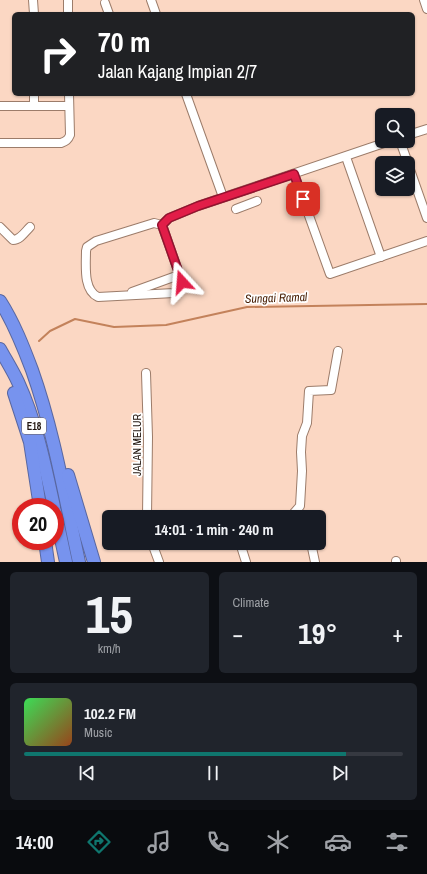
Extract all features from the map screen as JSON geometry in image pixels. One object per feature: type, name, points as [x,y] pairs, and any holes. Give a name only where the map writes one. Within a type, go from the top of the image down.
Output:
[{"type":"highway","name":"E18","points":[[0,301],[23,345],[42,397],[79,562]]},
{"type":"highway","name":"E18","points":[[0,349],[18,382],[32,418],[43,456],[52,498]]},
{"type":"highway","points":[[0,359],[13,389],[30,442],[39,498]]},
{"type":"highway","points":[[56,456],[67,472],[93,559]]},
{"type":"highway","points":[[46,550],[48,562]]},
{"type":"highway","points":[[63,550],[66,562]]},
{"type":"street","points":[[34,0],[34,12]]},
{"type":"street","points":[[68,0],[68,12]]},
{"type":"street","points":[[151,0],[155,12]]},
{"type":"street","points":[[424,0],[427,9]]},
{"type":"street","points":[[105,3],[108,12]]},
{"type":"street","points":[[34,96],[34,106]]},
{"type":"street","points":[[0,143],[61,143],[68,139],[70,135],[69,96]]},
{"type":"street","points":[[187,96],[224,197]]},
{"type":"street","points":[[0,106],[69,106]]},
{"type":"street","points":[[415,132],[427,128]]},
{"type":"street","points":[[162,225],[169,218],[198,206],[375,146]]},
{"type":"street","points":[[346,157],[381,257]]},
{"type":"street","points":[[294,174],[330,274],[427,241]]},
{"type":"street","points":[[415,183],[427,218]]},
{"type":"street","points":[[242,191],[247,205]]},
{"type":"street","points":[[236,209],[257,201]]},
{"type":"street","points":[[154,223],[162,225],[179,275],[182,286],[181,289],[174,292],[98,297],[90,292],[88,285],[87,247],[96,241],[148,224],[154,223]]},
{"type":"street","points":[[0,227],[13,240],[16,240],[30,227]]},
{"type":"street","points":[[124,296],[179,275]]},
{"type":"street","points":[[296,510],[300,506],[302,436],[307,423],[309,391],[331,390],[338,352]]},
{"type":"street","name":"JALAN MELUR","points":[[146,373],[148,438],[147,510]]},
{"type":"street","points":[[155,550],[159,562]]},
{"type":"street","points":[[242,550],[246,562]]},
{"type":"street","points":[[312,550],[315,562]]},
{"type":"waterway","name":"Sungai Ramal","points":[[39,341],[50,331],[75,319],[114,327],[166,325],[247,307],[427,304]]},
{"type":"route","points":[[182,282],[162,225],[169,218],[198,206],[294,174],[303,199]]}]
